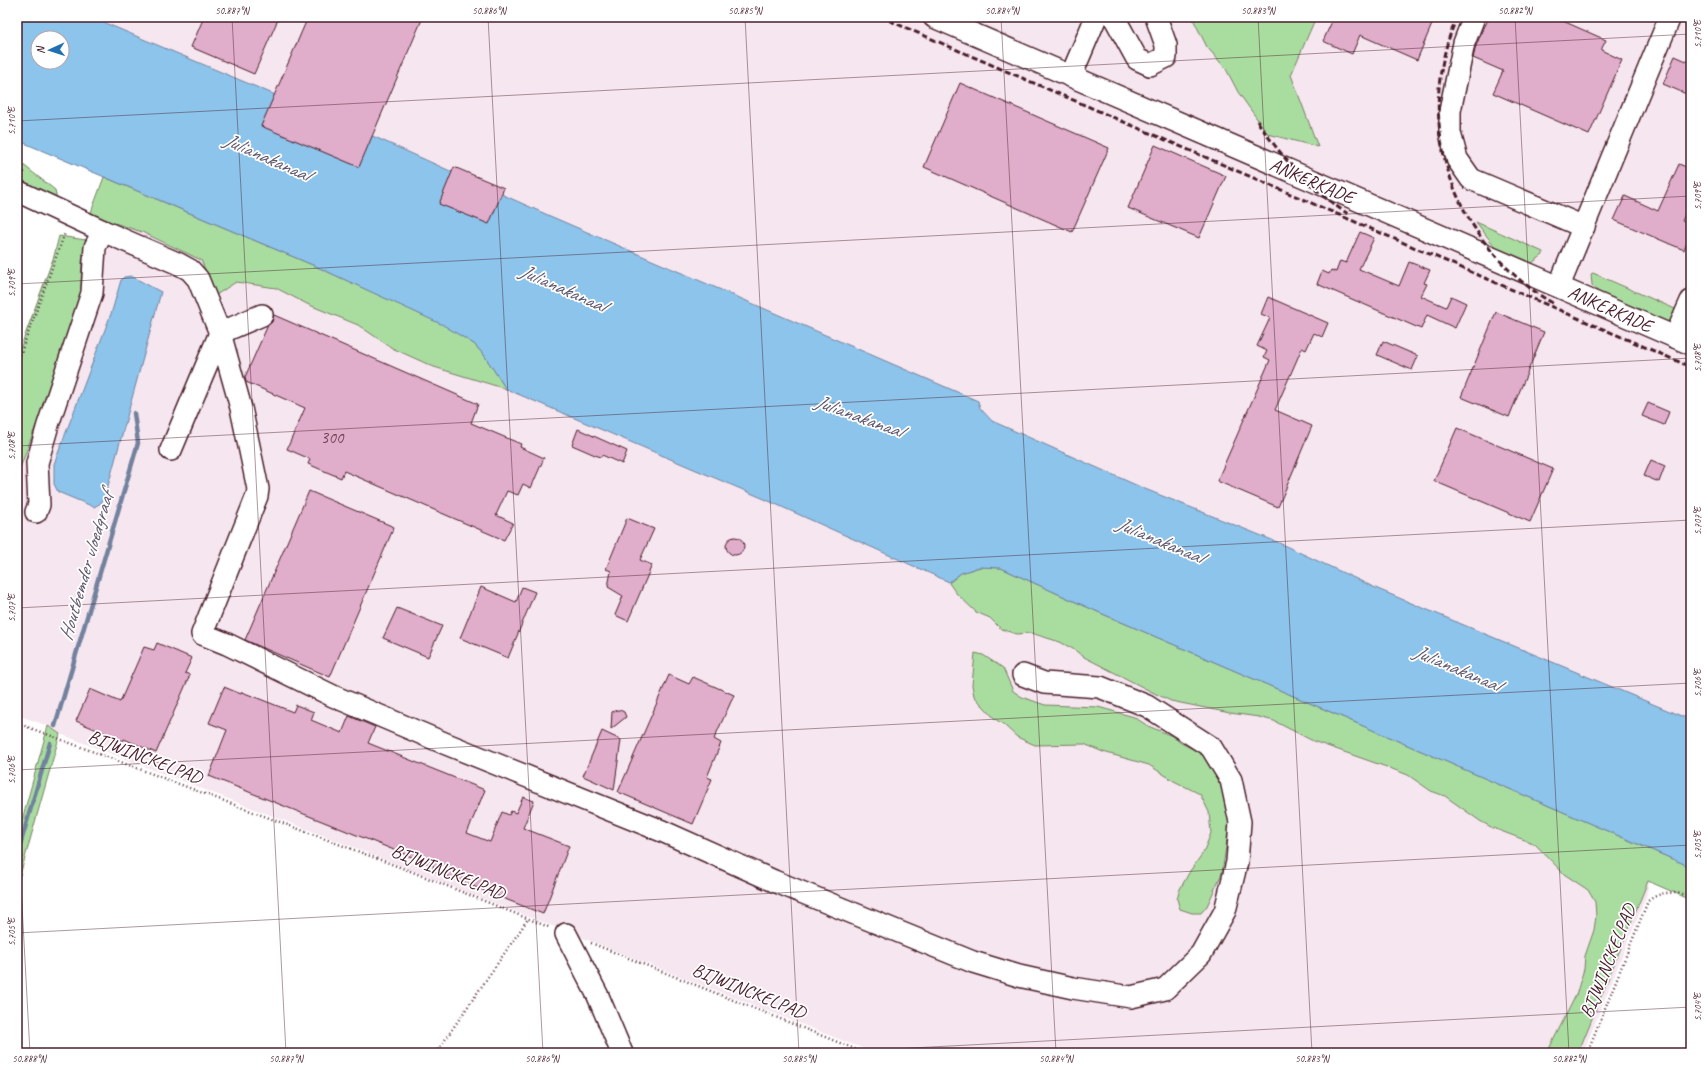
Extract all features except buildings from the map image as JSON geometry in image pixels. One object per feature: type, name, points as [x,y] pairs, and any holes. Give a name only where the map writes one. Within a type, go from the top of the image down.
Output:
[{"type":"street","name":"ANKERKADE","points":[[934,17],[1683,340]]},
{"type":"street","points":[[1071,76],[1096,17]]},
{"type":"street","points":[[1114,17],[1136,59],[1150,65],[1166,57],[1166,44],[1156,17]]},
{"type":"street","points":[[1474,17],[1464,43],[1450,111],[1450,134],[1457,159],[1471,179],[1584,227]]},
{"type":"street","points":[[1559,286],[1670,17]]},
{"type":"street","points":[[17,191],[179,264],[190,270],[198,279],[220,333],[241,408],[258,489],[257,496],[202,634],[227,644],[340,699],[458,749],[662,831],[774,880],[973,962],[1019,976],[1073,988],[1131,997],[1165,989],[1201,954],[1225,911],[1237,862],[1240,822],[1231,780],[1211,747],[1147,706],[1100,686],[1044,683],[1023,676]]},
{"type":"street","points":[[36,512],[39,505],[37,463],[48,425],[92,293],[95,247],[103,231]]},
{"type":"street","points":[[1683,340],[1691,301]]},
{"type":"street","points":[[172,450],[220,333],[262,316]]},
{"type":"street","points":[[566,934],[598,996],[622,1053]]},
{"type":"path","points":[[17,363],[71,216]]},
{"type":"path","name":"BIJWINCKELPAD","points":[[17,723],[410,872],[865,1053]]},
{"type":"path","name":"BIJWINCKELPAD","points":[[1587,1053],[1648,901],[1662,893],[1670,892],[1691,896]]},
{"type":"path","points":[[436,1053],[528,919]]},
{"type":"shaded area","points":[[91,17],[1691,17],[1691,720],[1380,590],[1277,542],[1145,489],[992,421],[980,408],[978,401],[550,216],[377,138]]},
{"type":"shaded area","points":[[104,177],[177,209],[506,389],[762,498],[948,582],[961,573],[1001,568],[1098,612],[1655,852],[1646,897],[1583,1053],[874,1053],[340,842],[60,734],[48,726],[17,715],[17,476],[43,404],[81,281],[90,215]]},
{"type":"green space","points":[[1192,17],[1316,17],[1291,75],[1318,147],[1268,134],[1238,92],[1226,69],[1207,47]]},
{"type":"green space","points":[[17,160],[55,190],[57,199],[17,182]]},
{"type":"green space","points":[[104,177],[315,266],[444,325],[474,344],[484,355],[506,389],[434,367],[392,348],[358,325],[307,304],[276,288],[236,282],[216,295],[201,260],[142,232],[90,215]]},
{"type":"green space","points":[[1476,222],[1543,252],[1543,255],[1529,265],[1499,252]]},
{"type":"green space","points":[[59,236],[86,240],[82,261],[80,308],[17,476],[17,357],[54,256]]},
{"type":"green space","points":[[1593,273],[1691,316],[1691,335],[1600,294],[1592,285],[1591,274]]},
{"type":"green space","points":[[980,567],[1001,568],[1098,612],[1691,867],[1691,900],[1648,881],[1578,1053],[1547,1053],[1576,995],[1584,969],[1585,956],[1594,930],[1596,916],[1595,902],[1588,890],[1564,874],[1535,844],[1493,828],[1480,821],[1445,796],[1431,791],[1408,775],[1313,741],[1274,721],[1171,701],[1084,657],[1060,642],[1031,633],[1016,634],[1001,629],[990,618],[976,612],[956,593],[949,583],[961,573]]},
{"type":"green space","points":[[975,653],[983,655],[1003,668],[1013,691],[1022,697],[1045,705],[1098,707],[1134,717],[1148,726],[1172,736],[1181,743],[1202,754],[1214,769],[1222,787],[1228,806],[1229,827],[1222,873],[1207,906],[1201,913],[1192,913],[1180,909],[1177,899],[1180,889],[1190,871],[1203,853],[1211,833],[1209,812],[1200,794],[1174,781],[1149,765],[1103,752],[1084,744],[1035,745],[1017,737],[995,719],[974,696],[972,685]]},
{"type":"green space","points":[[48,726],[60,734],[17,886],[17,838]]},
{"type":"water","name":"Julianakanaal","points":[[17,17],[91,17],[377,138],[550,216],[978,401],[980,408],[992,421],[1145,489],[1277,542],[1380,590],[1691,720],[1691,867],[1098,612],[1001,568],[979,567],[961,573],[949,582],[762,498],[506,389],[484,355],[474,344],[443,325],[315,266],[17,140]]},
{"type":"water","points":[[131,276],[161,292],[105,497],[101,503],[94,507],[58,492],[54,484],[54,464],[112,311],[121,280],[124,277]]},
{"type":"waterway","name":"Houtbemder vloedgraaf","points":[[55,726],[138,443],[134,413]]},
{"type":"waterway","name":"Houtbemder vloedgraaf","points":[[17,855],[50,743]]},
{"type":"railway","points":[[881,17],[1691,367]]},
{"type":"railway","points":[[1457,17],[1444,58],[1438,99],[1441,140],[1451,179],[1467,216],[1490,250],[1519,279],[1554,304]]},
{"type":"railway","points":[[1257,121],[1287,161],[1320,194],[1348,214]]}]
